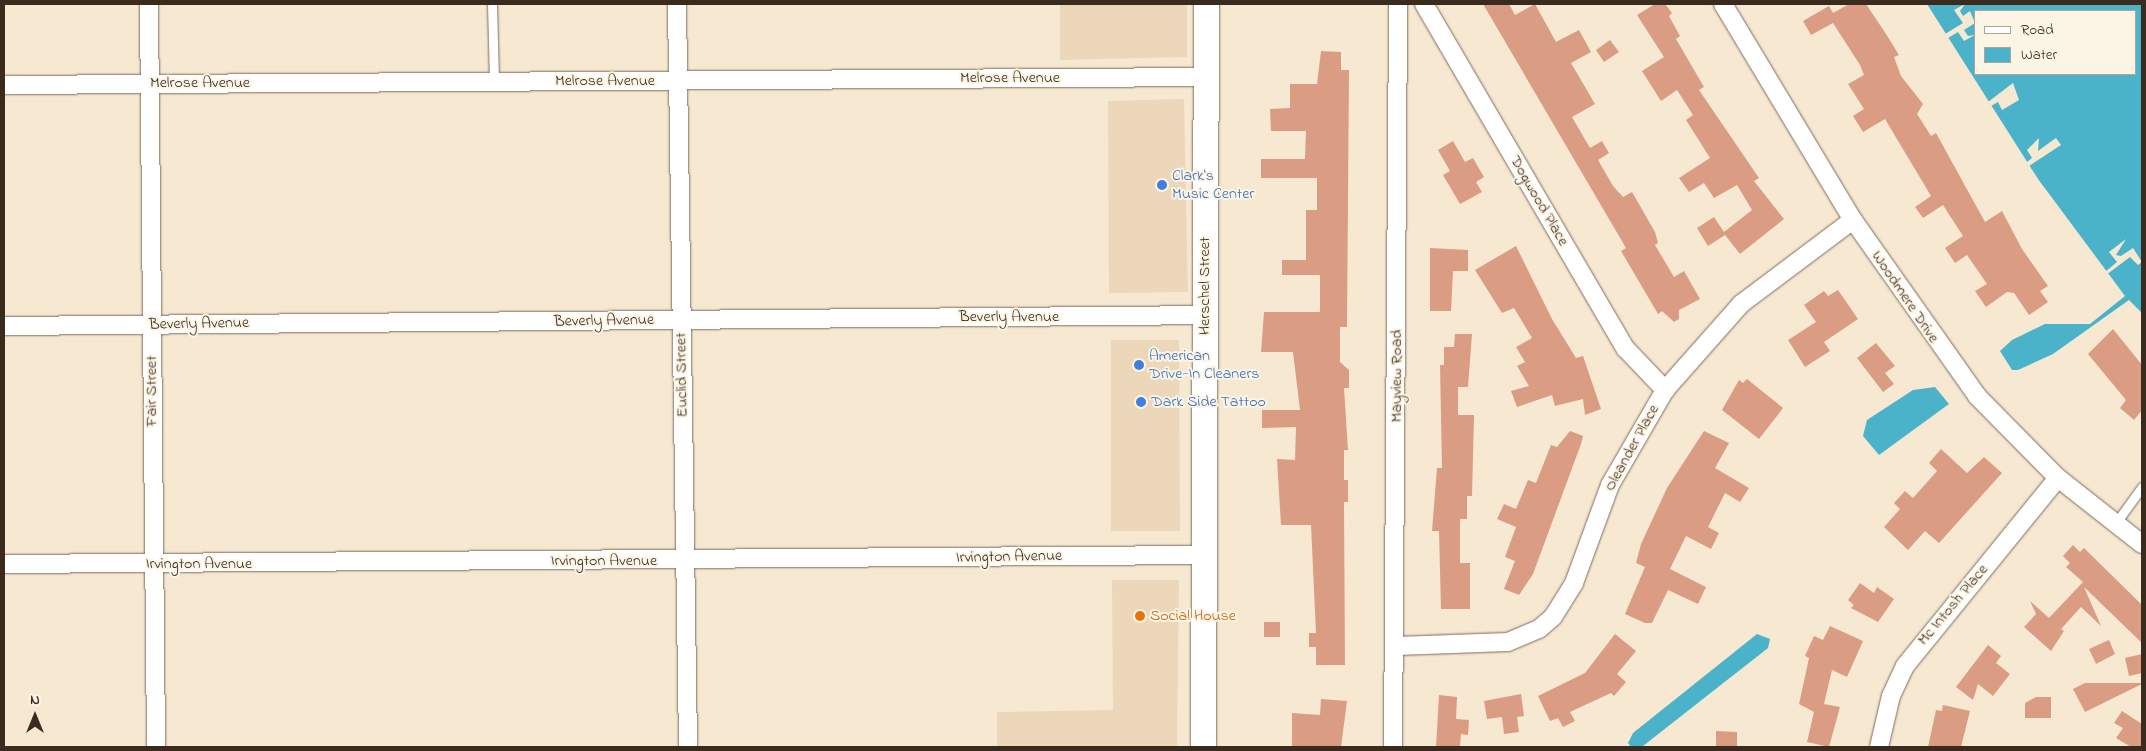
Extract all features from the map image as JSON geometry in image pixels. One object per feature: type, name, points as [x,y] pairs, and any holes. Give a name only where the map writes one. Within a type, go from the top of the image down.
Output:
[{"type":"main road","name":"Herschel Street","points":[[1203,747],[1206,4]]},
{"type":"street","name":"Fair Street","points":[[149,4],[156,747]]},
{"type":"street","name":"Euclid Street","points":[[677,4],[688,747]]},
{"type":"street","name":"Mayview Road","points":[[1394,747],[1397,646],[1398,4]]},
{"type":"street","name":"Dogwood Place","points":[[1424,4],[1626,349],[1665,390]]},
{"type":"street","name":"Woodmere Drive","points":[[1723,4],[1853,220],[1977,396],[2058,478],[2114,524],[2142,544]]},
{"type":"street","name":"Melrose Avenue","points":[[4,85],[1205,77]]},
{"type":"street","name":"Oleander Place","points":[[1397,646],[1508,642],[1539,629],[1553,617],[1574,583],[1610,485],[1665,390],[1741,304],[1853,220]]},
{"type":"street","name":"Beverly Avenue","points":[[4,326],[1205,315]]},
{"type":"street","name":"Mc Intosh Place","points":[[1879,747],[1891,696],[1905,666],[2058,478]]},
{"type":"street","name":"Irvington Avenue","points":[[4,564],[1204,555]]},
{"type":"lane","points":[[492,4],[494,81]]},
{"type":"lane","points":[[2114,524],[2142,487]]},
{"type":"shaded area","points":[[1060,4],[1187,4],[1187,57],[1060,60]]},
{"type":"shaded area","points":[[1184,99],[1188,292],[1109,293],[1108,101]]},
{"type":"shaded area","points":[[1111,340],[1179,340],[1180,531],[1111,531]]},
{"type":"shaded area","points":[[1112,580],[1179,580],[1177,747],[997,747],[997,712],[1113,710]]},
{"type":"water","points":[[1927,4],[2142,4],[2142,313],[2129,300],[2053,354],[2018,370],[2012,370],[2000,351],[2012,340],[2045,324],[2090,324],[2125,296],[2038,179]]},
{"type":"water","points":[[1935,387],[1949,404],[1879,455],[1863,436],[1867,420],[1913,390]]},
{"type":"water","points":[[1757,634],[1770,639],[1768,648],[1643,746],[1631,747],[1628,743],[1633,733]]},
{"type":"pier","points":[[1965,4],[1960,11],[1963,16],[1970,11],[1974,21],[1974,24],[1964,30],[1968,36],[1974,36],[1964,41],[1958,32],[1948,38],[1945,34],[1963,23],[1954,10]]},
{"type":"pier","points":[[2013,83],[2019,100],[2002,110],[1998,102],[1991,106],[1988,102]]},
{"type":"pier","points":[[2039,138],[2038,151],[2056,138],[2061,145],[2029,166],[2027,162],[2032,158],[2027,150]]},
{"type":"pier","points":[[2126,239],[2116,255],[2121,256],[2133,248],[2142,262],[2138,265],[2130,257],[2106,275],[2105,272],[2117,262],[2109,252]]},
{"type":"building","points":[[1483,4],[1509,4],[1515,15],[1535,4],[1556,42],[1579,30],[1591,52],[1571,63],[1595,104],[1572,117],[1590,148],[1602,141],[1609,153],[1598,160],[1613,186],[1623,197],[1632,192],[1655,232],[1658,243],[1655,245],[1674,277],[1684,271],[1700,299],[1679,310],[1679,319],[1674,322],[1662,311],[1658,314],[1621,251],[1626,248]]},
{"type":"building","points":[[1655,4],[1665,4],[1672,13],[1669,16],[1680,36],[1676,39],[1704,87],[1699,90],[1759,178],[1754,181],[1784,219],[1740,254],[1725,235],[1708,246],[1697,228],[1714,217],[1724,232],[1752,210],[1737,185],[1714,198],[1704,183],[1689,192],[1679,178],[1710,158],[1686,120],[1693,115],[1677,90],[1661,101],[1642,71],[1664,57],[1637,15]]},
{"type":"building","points":[[1849,4],[1866,4],[1886,34],[1899,55],[1894,57],[1901,76],[1923,104],[1917,114],[1931,136],[1936,133],[1985,222],[2002,211],[2022,249],[2048,286],[2040,291],[2048,302],[2029,315],[2014,293],[2007,292],[1986,307],[1975,291],[1987,284],[1967,255],[1955,263],[1945,248],[1963,236],[1943,205],[1923,218],[1915,207],[1931,196],[1885,119],[1863,132],[1853,116],[1864,109],[1848,84],[1864,75],[1860,65],[1833,23],[1811,35],[1803,21],[1829,6],[1833,13]]},
{"type":"building","points":[[1610,40],[1619,52],[1604,62],[1596,50]]},
{"type":"building","points":[[1321,51],[1341,52],[1341,70],[1349,70],[1347,327],[1340,327],[1340,362],[1349,370],[1349,388],[1344,388],[1348,450],[1344,450],[1344,480],[1348,480],[1348,502],[1344,502],[1345,665],[1316,665],[1316,647],[1309,647],[1309,633],[1316,633],[1311,525],[1281,525],[1277,459],[1295,460],[1296,427],[1262,428],[1262,410],[1300,410],[1293,352],[1261,352],[1264,312],[1320,312],[1320,275],[1282,275],[1282,260],[1306,260],[1306,210],[1317,210],[1317,178],[1261,178],[1261,159],[1305,159],[1306,131],[1271,131],[1270,109],[1290,108],[1290,84],[1317,84]]},
{"type":"building","points":[[1453,141],[1465,162],[1473,158],[1484,177],[1476,182],[1482,192],[1460,204],[1443,175],[1450,171],[1438,150]]},
{"type":"building","points":[[1516,246],[1552,319],[1576,358],[1583,356],[1601,409],[1585,415],[1583,399],[1555,406],[1552,395],[1517,407],[1511,391],[1529,386],[1517,366],[1525,362],[1516,347],[1532,338],[1514,308],[1502,313],[1475,270]]},
{"type":"building","points":[[1430,248],[1468,250],[1468,271],[1453,271],[1451,311],[1430,311]]},
{"type":"building","points":[[1838,290],[1858,319],[1824,342],[1830,351],[1805,367],[1788,340],[1816,322],[1804,305],[1824,291],[1828,296]]},
{"type":"building","points":[[2113,329],[2142,365],[2142,410],[2134,420],[2120,408],[2126,400],[2088,354]]},
{"type":"building","points":[[1455,334],[1472,334],[1468,387],[1458,387],[1458,415],[1474,415],[1472,496],[1467,496],[1467,519],[1460,519],[1460,563],[1470,563],[1470,609],[1441,609],[1439,531],[1432,531],[1437,468],[1442,468],[1440,365],[1444,365],[1444,347],[1454,347]]},
{"type":"building","points":[[1876,343],[1895,366],[1885,373],[1894,384],[1883,392],[1857,358]]},
{"type":"building","points":[[1747,379],[1783,408],[1759,439],[1722,410],[1739,380],[1743,383]]},
{"type":"building","points":[[1570,431],[1583,436],[1581,444],[1533,574],[1519,595],[1504,589],[1515,561],[1505,557],[1516,527],[1497,519],[1504,504],[1516,509],[1528,480],[1536,483],[1551,445],[1557,447]]},
{"type":"building","points":[[1704,431],[1729,443],[1715,468],[1749,488],[1740,502],[1725,493],[1708,527],[1719,533],[1711,549],[1686,536],[1670,569],[1706,587],[1698,604],[1668,590],[1652,623],[1645,623],[1625,614],[1645,567],[1636,563],[1641,544],[1667,488]]},
{"type":"building","points":[[1941,449],[1967,473],[1984,457],[2002,473],[1939,543],[1925,531],[1908,550],[1884,527],[1900,509],[1894,503],[1905,491],[1913,498],[1937,471],[1929,463]]},
{"type":"building","points":[[2073,545],[2080,552],[2084,548],[2142,605],[2142,643],[2084,587],[2101,626],[2081,607],[2061,629],[2064,631],[2051,651],[2024,627],[2036,614],[2030,601],[2049,618],[2083,582],[2066,567],[2070,563],[2063,556]]},
{"type":"building","points":[[1860,583],[1874,593],[1877,587],[1894,599],[1878,622],[1851,608],[1854,605],[1848,600]]},
{"type":"building","points":[[1264,622],[1280,622],[1280,637],[1264,637]]},
{"type":"building","points":[[1830,626],[1863,641],[1847,677],[1832,670],[1824,704],[1840,707],[1829,747],[1807,742],[1814,712],[1799,704],[1809,658],[1805,656],[1814,636],[1823,640]]},
{"type":"building","points":[[1615,634],[1636,651],[1617,674],[1626,682],[1614,696],[1611,693],[1570,712],[1575,721],[1563,727],[1558,718],[1550,721],[1538,696],[1585,673]]},
{"type":"building","points":[[2109,640],[2115,654],[2096,664],[2089,649]]},
{"type":"building","points":[[1988,645],[2001,656],[1996,663],[2010,674],[1993,696],[1978,684],[1973,700],[1956,687]]},
{"type":"building","points":[[2142,654],[2142,673],[2129,676],[2125,658]]},
{"type":"building","points":[[2085,683],[2142,684],[2085,712],[2073,689]]},
{"type":"building","points":[[1521,694],[1524,716],[1517,717],[1519,732],[1504,734],[1502,717],[1487,719],[1484,701]]},
{"type":"building","points":[[1439,695],[1457,697],[1456,719],[1469,720],[1468,735],[1461,734],[1460,747],[1436,747]]},
{"type":"building","points":[[2036,697],[2051,697],[2051,718],[2025,718],[2025,703]]},
{"type":"building","points":[[1321,699],[1347,701],[1341,747],[1292,747],[1292,713],[1320,715]]},
{"type":"building","points":[[1943,705],[1970,711],[1961,747],[1928,747],[1936,710],[1942,711]]},
{"type":"building","points":[[2122,711],[2142,724],[2142,747],[2131,747],[2116,738],[2123,728],[2114,723]]},
{"type":"building","points":[[1716,731],[1737,732],[1737,747],[1716,747]]},
{"type":"place","name":"Clark's Music Center","points":[[1162,185]]},
{"type":"place","name":"American Drive-In Cleaners","points":[[1139,365]]},
{"type":"place","name":"Dark Side Tattoo","points":[[1141,402]]},
{"type":"place","name":"Social House","points":[[1140,616]]}]
